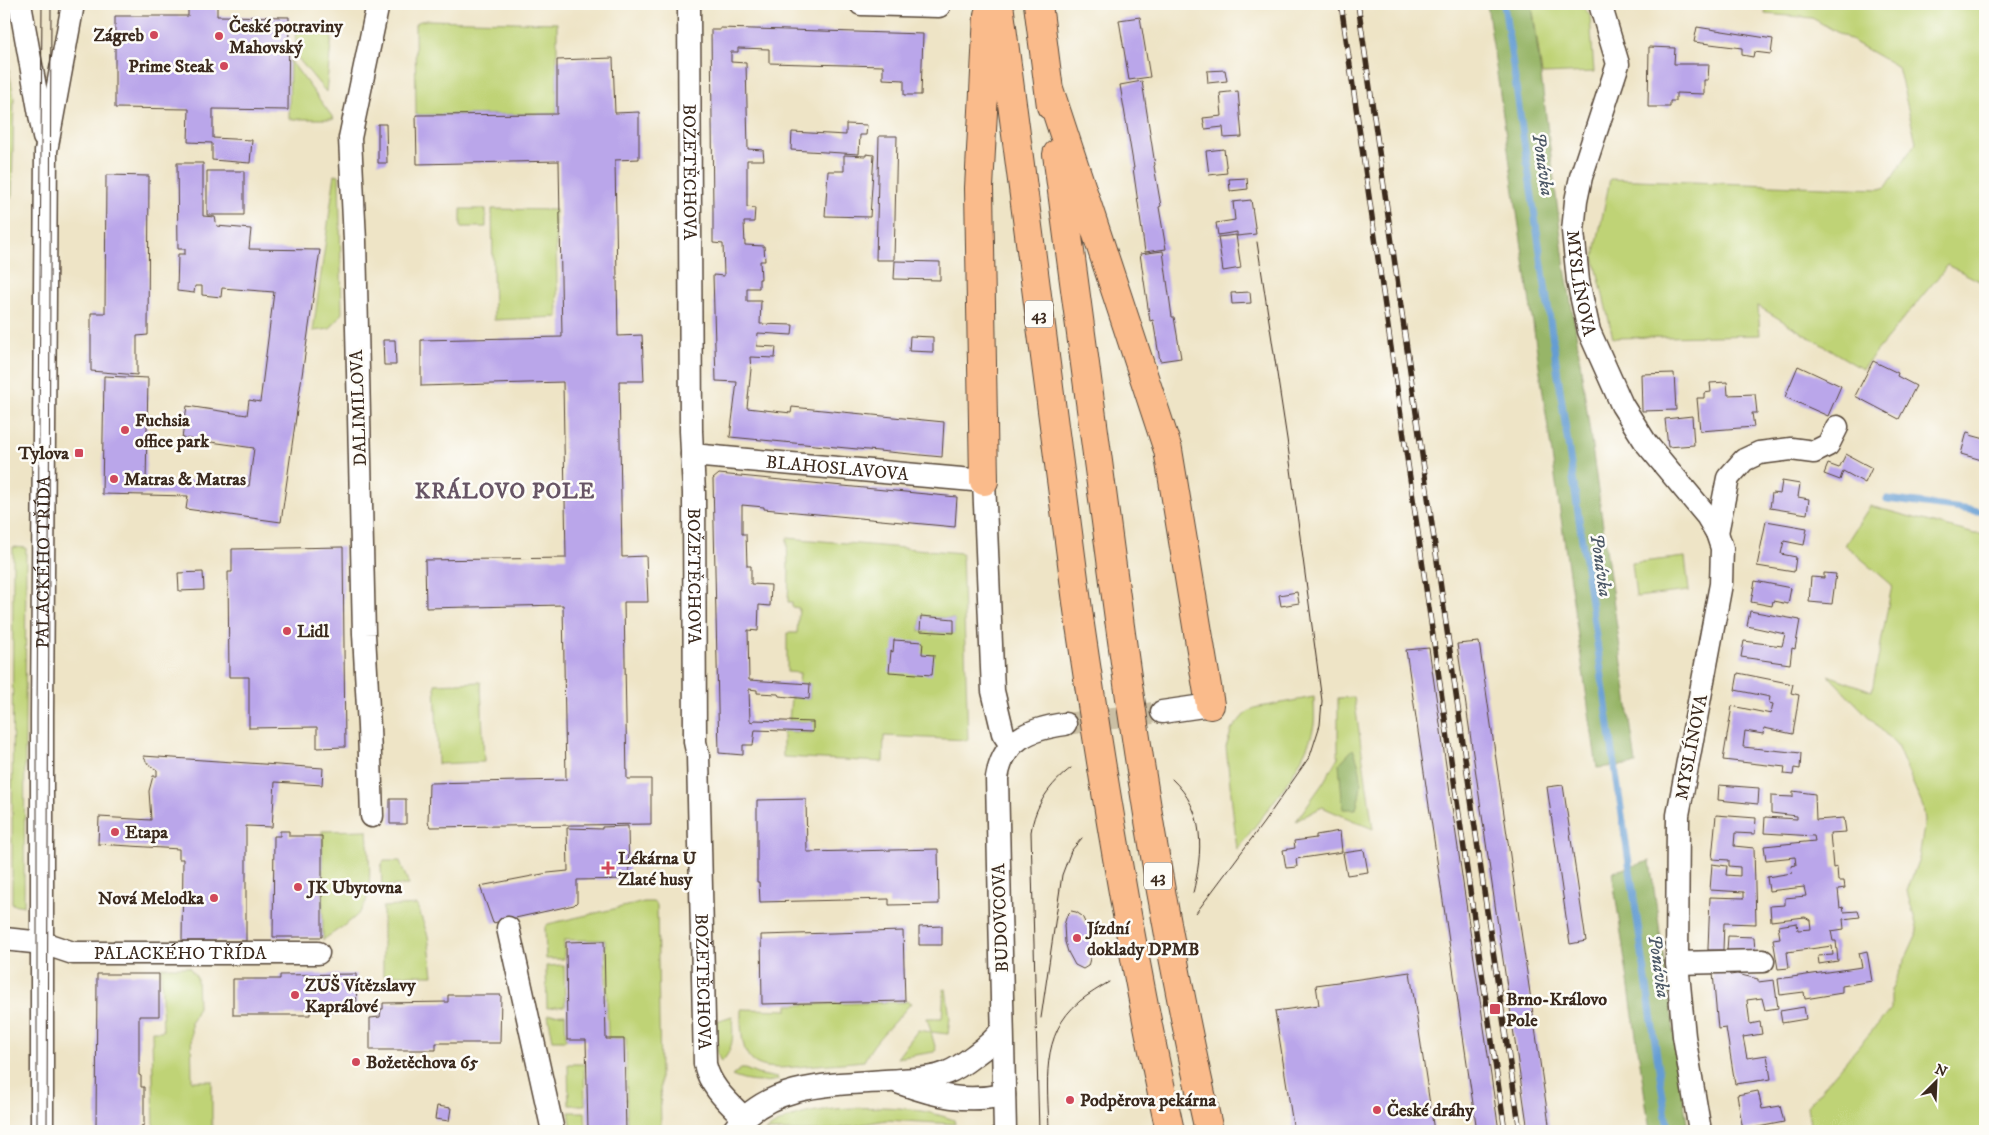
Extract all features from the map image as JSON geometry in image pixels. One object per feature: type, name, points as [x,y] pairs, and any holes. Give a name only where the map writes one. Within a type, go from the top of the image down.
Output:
[{"type":"highway","points":[[984,481],[978,188],[988,4]]},
{"type":"highway","name":"43","points":[[999,4],[1080,624],[1101,767],[1126,920],[1170,1131]]},
{"type":"highway","name":"43","points":[[1038,4],[1137,756],[1164,914],[1209,1131]]},
{"type":"highway","points":[[1049,89],[1168,450],[1210,705]]},
{"type":"street","name":"PALACKÉHO TŘÍDA","points":[[20,4],[46,151]]},
{"type":"street","name":"PALACKÉHO TŘÍDA","points":[[42,1131],[42,716],[46,151],[73,4]]},
{"type":"street","name":"DALIMILOVA","points":[[372,816],[364,634],[350,138],[378,4]]},
{"type":"street","name":"BOŽETĚCHOVA","points":[[689,4],[695,742],[698,756],[705,1064],[708,1077],[738,1125]]},
{"type":"street","points":[[861,4],[939,6]]},
{"type":"street","name":"MYSLÍNOVA","points":[[1600,4],[1618,64],[1581,177],[1575,209],[1573,232],[1578,281],[1589,331],[1614,388],[1631,420],[1646,443],[1707,516],[1717,532],[1722,548],[1721,584],[1678,815],[1677,963],[1684,1036],[1700,1131]]},
{"type":"street","points":[[1814,452],[1828,445],[1837,427]]},
{"type":"street","name":"MYSLÍNOVA","points":[[1717,532],[1728,478],[1744,460],[1759,453],[1790,449],[1814,452],[1836,460]]},
{"type":"street","name":"BLAHOSLAVOVA","points":[[692,454],[984,481]]},
{"type":"street","points":[[984,481],[993,691],[1003,733],[1011,745]]},
{"type":"street","points":[[1162,712],[1210,705]]},
{"type":"street","name":"BUDOVCOVA","points":[[1005,1131],[997,783],[999,768],[1003,755],[1011,745],[1033,731],[1065,724]]},
{"type":"street","points":[[508,928],[552,1131]]},
{"type":"street","points":[[4,939],[43,943]]},
{"type":"street","name":"PALACKÉHO TŘÍDA","points":[[43,943],[73,953],[318,953]]},
{"type":"street","points":[[1677,963],[1764,961]]},
{"type":"street","points":[[738,1125],[769,1100],[797,1090],[945,1074],[984,1049],[996,1038],[1002,1029]]},
{"type":"street","points":[[894,1081],[925,1092],[960,1099],[977,1100],[1004,1095]]},
{"type":"green space","points":[[1487,4],[1532,4],[1565,268],[1576,332],[1636,764],[1597,768]]},
{"type":"green space","points":[[1532,4],[1582,4],[1590,16],[1594,72],[1542,74]]},
{"type":"green space","points":[[1766,4],[1985,4],[1985,284],[1948,265],[1862,369],[1758,306],[1760,335],[1613,338],[1594,257],[1610,179],[1879,189],[1886,187],[1916,142],[1898,67],[1812,18],[1765,14]]},
{"type":"green space","points":[[426,20],[557,23],[557,114],[416,115],[415,25],[417,22]]},
{"type":"green space","points":[[295,25],[333,26],[326,92],[296,56]]},
{"type":"green space","points":[[4,44],[14,98],[12,198],[4,198]]},
{"type":"green space","points":[[290,60],[334,119],[289,119]]},
{"type":"green space","points":[[335,174],[339,175],[342,313],[330,329],[313,331]]},
{"type":"green space","points":[[461,209],[486,209],[486,227],[461,227]]},
{"type":"green space","points":[[492,209],[555,210],[558,317],[494,320]]},
{"type":"green space","points":[[1870,506],[1975,534],[1985,534],[1985,1131],[1811,1131],[1807,1106],[1891,1009],[1891,990],[1918,931],[1907,891],[1919,858],[1925,820],[1923,807],[1897,746],[1828,675],[1872,691],[1892,585],[1845,545]]},
{"type":"green space","points":[[787,538],[962,553],[968,740],[884,736],[883,762],[783,757],[783,731],[812,733],[813,722],[789,721],[791,697],[809,699],[810,684],[799,683],[800,673],[787,672],[787,633],[797,633],[799,608],[792,607],[792,602],[788,602]],"holes":[[[921,616],[954,619],[954,633],[920,631]]]},
{"type":"green space","points":[[13,547],[26,548],[24,906],[12,904]]},
{"type":"green space","points":[[1685,557],[1689,591],[1636,597],[1632,563]]},
{"type":"green space","points":[[481,682],[484,762],[438,764],[435,684]]},
{"type":"green space","points":[[1314,697],[1314,725],[1310,741],[1302,757],[1282,790],[1237,850],[1226,747],[1232,729],[1244,715],[1254,708]]},
{"type":"green space","points":[[1354,697],[1373,829],[1322,807],[1296,821],[1323,783],[1338,757],[1338,698]]},
{"type":"green space","points":[[1353,749],[1359,765],[1360,793],[1356,809],[1343,809],[1339,764]]},
{"type":"green space","points":[[367,830],[370,872],[365,904],[353,919],[323,940],[322,831]]},
{"type":"green space","points":[[384,861],[400,861],[409,885],[382,886],[381,866]]},
{"type":"green space","points":[[1650,861],[1688,1131],[1650,1131],[1612,872]]},
{"type":"green space","points":[[644,902],[653,902],[657,905],[661,1131],[627,1131],[626,1038],[608,1038],[605,940],[564,940],[564,959],[546,959],[545,927],[548,924]]},
{"type":"green space","points":[[417,905],[428,936],[433,975],[383,975],[383,907]]},
{"type":"green space","points":[[564,965],[565,1006],[547,1008],[546,966]]},
{"type":"green space","points":[[161,967],[189,967],[197,978],[198,1007],[191,1022],[192,1081],[212,1081],[212,1131],[154,1131],[152,1031],[163,1031]]},
{"type":"green space","points":[[944,989],[946,989],[950,1018],[948,1034],[931,1032],[927,1018],[942,1018]]},
{"type":"green space","points":[[905,1001],[911,1003],[880,1038],[864,1061],[773,1068],[761,1066],[753,1061],[747,1054],[743,1043],[741,1009],[788,1010],[788,1005]]},
{"type":"green space","points":[[565,1014],[566,1040],[553,1040],[548,1015]]},
{"type":"green space","points":[[732,1016],[733,1035],[731,1046],[726,1057],[721,1062],[717,1053],[717,1021]]},
{"type":"green space","points":[[918,1030],[931,1032],[936,1050],[934,1052],[897,1058]]},
{"type":"green space","points":[[568,1064],[584,1064],[585,1105],[569,1105]]},
{"type":"green space","points":[[741,1069],[779,1080],[755,1082],[732,1076]]},
{"type":"green space","points":[[882,1107],[928,1112],[954,1120],[955,1124],[886,1120],[825,1131],[766,1131],[792,1117],[806,1113],[821,1110]]},
{"type":"green space","points":[[569,1112],[585,1112],[586,1131],[572,1131]]},
{"type":"building","points":[[188,4],[217,4],[217,16],[289,17],[288,110],[213,109],[213,138],[252,140],[250,163],[212,160],[212,143],[188,142],[189,109],[115,108],[115,16],[188,16]]},
{"type":"building","points":[[1651,4],[1681,4],[1681,8],[1651,6]]},
{"type":"building","points":[[1140,17],[1150,77],[1129,80],[1119,20]]},
{"type":"building","points":[[1697,27],[1773,39],[1771,54],[1754,52],[1753,57],[1742,55],[1742,48],[1694,42]]},
{"type":"building","points":[[720,28],[923,34],[921,95],[904,95],[904,80],[883,79],[883,66],[769,63],[769,49],[738,48],[738,52],[731,52],[731,62],[746,63],[748,149],[763,150],[764,160],[747,160],[747,207],[755,208],[754,222],[744,222],[745,245],[764,246],[765,261],[760,261],[761,279],[759,279],[759,288],[747,288],[747,301],[761,301],[760,324],[793,325],[792,335],[758,333],[757,346],[776,347],[775,358],[750,357],[751,369],[747,408],[791,413],[792,407],[944,422],[942,457],[730,437],[737,382],[716,381],[713,275],[724,276],[723,244],[713,243],[711,30],[720,30]]},
{"type":"building","points":[[1649,47],[1675,48],[1674,64],[1709,64],[1708,80],[1704,80],[1704,94],[1676,93],[1676,101],[1670,101],[1670,107],[1648,107]]},
{"type":"building","points":[[613,58],[615,113],[639,112],[639,159],[615,160],[618,336],[642,335],[644,381],[619,381],[622,557],[646,556],[648,602],[624,602],[627,779],[651,779],[651,824],[430,827],[428,822],[429,783],[566,780],[563,605],[426,608],[425,560],[566,558],[563,382],[421,386],[421,340],[562,337],[559,161],[417,164],[416,115],[557,114],[557,60]]},
{"type":"building","points":[[1225,70],[1227,81],[1208,83],[1207,71]]},
{"type":"building","points":[[1142,81],[1166,249],[1145,252],[1134,168],[1120,85]]},
{"type":"building","points":[[1238,91],[1242,137],[1224,138],[1223,127],[1205,129],[1203,118],[1222,116],[1220,93]]},
{"type":"building","points":[[378,124],[386,124],[387,163],[378,163]]},
{"type":"building","points":[[846,124],[867,125],[866,135],[860,135],[859,154],[791,150],[792,132],[846,135]]},
{"type":"building","points":[[879,136],[897,136],[894,260],[876,260]]},
{"type":"building","points":[[1224,149],[1227,173],[1209,175],[1206,151]]},
{"type":"building","points":[[866,154],[874,155],[870,217],[825,216],[828,171],[844,171],[844,155],[866,156]]},
{"type":"building","points":[[177,163],[203,163],[203,216],[215,217],[217,226],[251,229],[249,249],[320,250],[281,522],[186,509],[188,496],[102,494],[104,376],[148,378],[146,483],[154,483],[154,481],[181,483],[181,479],[249,486],[254,448],[182,438],[187,406],[247,415],[249,400],[260,402],[274,292],[222,288],[221,297],[202,295],[202,286],[195,286],[194,293],[177,291],[178,254],[185,254],[185,249],[178,249]]},
{"type":"building","points":[[207,171],[244,171],[244,215],[207,215]]},
{"type":"building","points":[[106,175],[149,176],[148,335],[137,336],[137,375],[91,371],[91,313],[105,313]]},
{"type":"building","points":[[1247,178],[1248,189],[1230,191],[1229,179]]},
{"type":"building","points":[[1251,200],[1256,234],[1237,236],[1237,232],[1218,235],[1216,223],[1235,220],[1233,202]]},
{"type":"building","points":[[1236,235],[1241,268],[1223,271],[1218,237]]},
{"type":"building","points":[[1163,251],[1172,317],[1174,317],[1181,358],[1160,361],[1153,320],[1150,321],[1140,254]]},
{"type":"building","points":[[895,261],[940,262],[940,280],[894,279]]},
{"type":"building","points":[[1250,292],[1251,303],[1232,304],[1231,293]]},
{"type":"building","points":[[910,336],[933,337],[933,352],[909,351]]},
{"type":"building","points":[[383,340],[395,340],[396,365],[384,365]]},
{"type":"building","points":[[1873,361],[1898,373],[1897,376],[1916,386],[1899,419],[1855,396]]},
{"type":"building","points":[[1798,366],[1841,386],[1828,416],[1785,397]]},
{"type":"building","points":[[4,369],[6,369],[5,390],[4,390]]},
{"type":"building","points":[[1674,373],[1676,410],[1642,411],[1641,374]]},
{"type":"building","points":[[1727,382],[1728,395],[1755,394],[1757,413],[1752,413],[1754,427],[1700,431],[1697,398],[1704,398],[1704,393],[1711,392],[1710,383]]},
{"type":"building","points":[[1692,416],[1694,445],[1668,447],[1665,419]]},
{"type":"building","points":[[1967,432],[1971,433],[1970,435],[1985,439],[1985,461],[1961,454]]},
{"type":"building","points":[[1846,454],[1872,468],[1865,483],[1843,471],[1840,480],[1824,474],[1828,464],[1839,468]]},
{"type":"building","points":[[719,474],[957,497],[955,527],[764,509],[764,507],[742,505],[742,534],[746,534],[747,566],[751,566],[751,584],[771,585],[770,606],[759,605],[758,631],[748,630],[749,680],[810,684],[809,699],[757,693],[757,690],[749,689],[750,721],[813,722],[813,732],[755,730],[753,745],[743,745],[743,755],[719,753],[713,479]]},
{"type":"building","points":[[1782,481],[1800,484],[1798,497],[1809,499],[1807,514],[1770,508],[1772,493],[1780,494]]},
{"type":"building","points":[[1766,521],[1807,528],[1804,545],[1784,541],[1781,554],[1796,557],[1794,572],[1757,566]]},
{"type":"building","points":[[343,547],[345,747],[317,748],[317,727],[249,728],[249,677],[229,677],[228,572],[232,572],[232,549]]},
{"type":"building","points":[[203,572],[204,590],[179,591],[178,573]]},
{"type":"building","points":[[1824,573],[1836,574],[1832,604],[1809,602],[1811,577],[1824,578]]},
{"type":"building","points":[[1755,581],[1791,588],[1788,604],[1773,601],[1772,606],[1751,602]]},
{"type":"building","points":[[1297,592],[1299,603],[1281,606],[1279,595]]},
{"type":"building","points":[[1750,611],[1800,620],[1795,649],[1792,648],[1790,664],[1741,657],[1744,641],[1782,646],[1785,634],[1747,626]]},
{"type":"building","points":[[921,616],[954,619],[954,633],[920,631]]},
{"type":"building","points":[[894,640],[923,642],[922,654],[934,655],[932,675],[889,672]]},
{"type":"building","points":[[1479,642],[1550,1131],[1528,1131],[1457,644]]},
{"type":"building","points":[[1429,648],[1499,1131],[1477,1131],[1406,650]]},
{"type":"building","points":[[1738,673],[1793,684],[1791,693],[1799,695],[1793,734],[1764,728],[1763,734],[1745,731],[1743,747],[1801,753],[1800,769],[1794,768],[1793,775],[1784,774],[1785,767],[1723,760],[1732,706],[1771,714],[1773,704],[1769,703],[1770,697],[1735,690]]},
{"type":"building","points":[[143,756],[323,768],[322,785],[275,782],[272,827],[246,826],[246,941],[182,941],[183,859],[179,859],[179,849],[98,844],[99,817],[151,820],[149,791],[153,776],[157,776],[157,770],[148,764]]},
{"type":"building","points":[[1563,785],[1586,941],[1570,944],[1547,787]]},
{"type":"building","points":[[1719,785],[1759,788],[1758,804],[1718,800]]},
{"type":"building","points":[[1793,791],[1815,794],[1816,820],[1844,818],[1846,832],[1830,833],[1833,868],[1837,867],[1838,881],[1844,881],[1845,888],[1838,889],[1840,908],[1843,907],[1844,912],[1858,911],[1860,917],[1843,919],[1844,929],[1831,931],[1833,941],[1836,941],[1838,961],[1819,964],[1818,956],[1833,955],[1832,946],[1787,952],[1789,968],[1778,969],[1773,939],[1780,938],[1778,926],[1797,923],[1798,930],[1811,929],[1810,920],[1805,917],[1771,921],[1770,906],[1785,905],[1785,898],[1806,896],[1804,887],[1769,891],[1767,877],[1792,873],[1791,866],[1796,865],[1795,857],[1766,860],[1764,846],[1815,841],[1814,836],[1764,833],[1765,817],[1797,819],[1797,816],[1771,813],[1771,796],[1793,797]]},
{"type":"building","points":[[390,799],[406,799],[406,824],[390,824]]},
{"type":"building","points":[[806,799],[807,852],[938,849],[939,904],[889,905],[889,899],[760,902],[759,882],[757,882],[757,800]]},
{"type":"building","points":[[1716,815],[1756,818],[1755,834],[1735,833],[1734,846],[1754,848],[1756,924],[1724,923],[1723,950],[1708,950],[1710,897],[1744,898],[1744,892],[1710,890],[1712,864],[1727,866],[1726,875],[1740,876],[1740,867],[1729,866],[1729,860],[1712,859]]},
{"type":"building","points":[[628,826],[629,879],[577,880],[577,902],[574,905],[493,923],[480,886],[568,871],[567,828],[602,829],[602,827]]},
{"type":"building","name":"JK Ubytovna","points":[[280,831],[289,831],[289,836],[322,836],[322,937],[273,937],[274,836],[280,836]]},
{"type":"building","points":[[1340,831],[1342,852],[1296,859],[1297,867],[1286,868],[1283,850],[1295,848],[1294,841],[1316,838],[1316,835]]},
{"type":"building","points":[[1364,850],[1368,872],[1347,875],[1343,853]]},
{"type":"building","name":"Jízdní doklady DPMB","points":[[1071,911],[1082,916],[1090,933],[1091,955],[1088,966],[1083,969],[1075,965],[1065,942],[1064,925],[1067,915]]},
{"type":"building","points":[[942,926],[942,945],[919,945],[919,927]]},
{"type":"building","points":[[903,931],[905,1001],[762,1004],[761,935]]},
{"type":"building","points":[[1728,936],[1754,937],[1755,952],[1727,951]]},
{"type":"building","points":[[604,941],[606,1039],[624,1039],[626,1131],[588,1131],[586,1040],[567,1040],[566,942]]},
{"type":"building","points":[[1867,951],[1872,981],[1842,986],[1842,993],[1805,999],[1804,992],[1780,995],[1778,979],[1862,967],[1859,953]]},
{"type":"building","points":[[1410,972],[1434,1131],[1294,1131],[1275,1011],[1319,1005],[1316,985]]},
{"type":"building","points":[[1729,972],[1730,975],[1737,974],[1758,979],[1758,982],[1774,980],[1778,1008],[1765,1010],[1762,998],[1747,1000],[1750,1024],[1760,1022],[1762,1034],[1743,1037],[1747,1058],[1767,1055],[1771,1079],[1735,1084],[1726,1028],[1718,1029],[1713,973]]},
{"type":"building","points":[[97,974],[159,974],[159,1016],[139,1016],[139,1075],[141,1076],[141,1087],[144,1087],[144,1125],[141,1126],[141,1131],[96,1131]]},
{"type":"building","name":"ZUŠ Vítězslavy Kaprálové","points":[[356,974],[357,1011],[310,1011],[310,1015],[233,1015],[233,979],[280,979],[280,975]]},
{"type":"building","points":[[448,995],[501,995],[500,1043],[436,1043],[436,1050],[370,1050],[370,1018],[380,1017],[383,1003],[448,1002]]},
{"type":"building","points":[[1804,1007],[1806,1019],[1782,1023],[1780,1011]]},
{"type":"building","points":[[1758,1091],[1762,1109],[1780,1106],[1784,1122],[1743,1130],[1737,1095]]},
{"type":"building","points":[[437,1106],[451,1108],[449,1121],[435,1119]]},
{"type":"waterway","name":"Ponávka","points":[[1504,4],[1668,1131]]},
{"type":"waterway","points":[[1887,499],[1985,512]]},
{"type":"tunnel","points":[[1065,724],[1162,712]]},
{"type":"tram line","points":[[37,1131],[37,715],[42,4]]},
{"type":"tram line","points":[[47,1131],[51,4]]},
{"type":"tram line","points":[[1196,913],[1264,822],[1310,756],[1320,725],[1322,701],[1287,439],[1257,242]]},
{"type":"tram line","points":[[1039,1131],[1031,832],[1040,804],[1056,781],[1071,768]]},
{"type":"tram line","points":[[1172,779],[1191,804],[1199,832],[1199,862],[1193,893]]},
{"type":"tram line","points":[[1041,1018],[1062,875],[1071,851],[1082,838]]},
{"type":"tram line","points":[[1049,1131],[1049,1061],[1058,1029],[1067,1014],[1080,1001],[1109,982]]},
{"type":"railway","points":[[1341,4],[1505,1131]]},
{"type":"railway","points":[[1358,4],[1520,1131]]},
{"type":"place","name":"Zágreb","points":[[154,35]]},
{"type":"place","name":"České potraviny Mahovský","points":[[219,36]]},
{"type":"place","name":"Prime Steak","points":[[224,66]]},
{"type":"place","name":"Fuchsia office park","points":[[125,430]]},
{"type":"place","name":"Tylova","points":[[79,453]]},
{"type":"place","name":"Matras & Matras","points":[[114,479]]},
{"type":"place","name":"Lidl","points":[[287,631]]},
{"type":"place","name":"Etapa","points":[[115,832]]},
{"type":"place","name":"Lékárna U Zlaté husy","points":[[608,868]]},
{"type":"place","name":"JK Ubytovna","points":[[298,887]]},
{"type":"place","name":"Nová Melodka","points":[[214,898]]},
{"type":"place","name":"Jízdní doklady DPMB","points":[[1077,938]]},
{"type":"place","name":"ZUŠ Vítězslavy Kaprálové","points":[[295,995]]},
{"type":"place","name":"Brno-Královo Pole","points":[[1495,1009]]},
{"type":"place","name":"Božetěchova 65","points":[[356,1062]]},
{"type":"place","name":"Podpěrova pekárna","points":[[1070,1100]]},
{"type":"place","name":"České dráhy","points":[[1377,1110]]},
{"type":"district","name":"KRÁLOVO POLE","points":[[505,490]]}]
